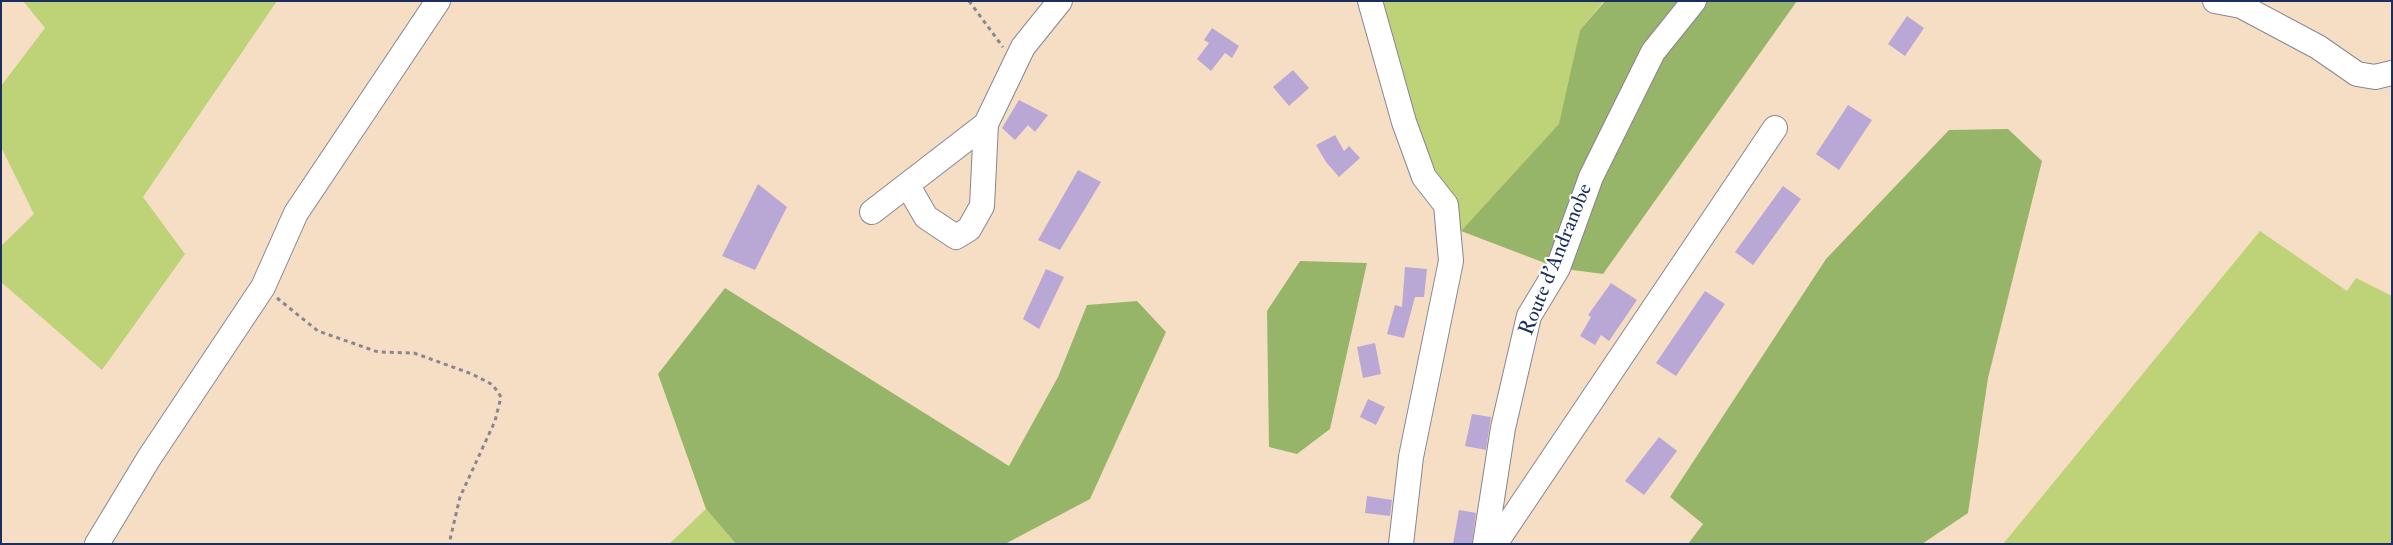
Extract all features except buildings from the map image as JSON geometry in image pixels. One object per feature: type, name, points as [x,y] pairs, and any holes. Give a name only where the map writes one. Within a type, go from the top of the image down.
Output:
[{"type":"street","points":[[97,544],[149,458],[263,287],[296,213],[438,1]]},
{"type":"street","points":[[908,186],[926,217],[956,237],[969,229],[982,206],[986,124],[1023,47],[1060,1]]},
{"type":"street","points":[[1370,1],[1404,122],[1424,177],[1446,204],[1450,261],[1411,457],[1401,544]]},
{"type":"street","name":"Route d'Andranobe","points":[[1485,544],[1504,428],[1529,316],[1558,268],[1591,177],[1653,52],[1694,1]]},
{"type":"street","points":[[2215,1],[2241,6],[2318,47],[2356,74],[2375,77],[2392,73]]},
{"type":"street","points":[[872,212],[986,124]]},
{"type":"street","points":[[1495,544],[1775,128]]},
{"type":"path","points":[[969,1],[1015,63]]},
{"type":"path","points":[[263,287],[318,331],[378,352],[414,353],[472,374],[493,385],[501,398],[496,421],[460,497],[449,544]]},
{"type":"green space","points":[[23,1],[277,1],[143,197],[185,254],[102,370],[1,282],[1,246],[34,214],[1,147],[1,86],[45,28]]},
{"type":"green space","points":[[1370,1],[1604,1],[1580,30],[1560,124],[1461,231],[1446,205]]},
{"type":"green space","points":[[1605,1],[1797,1],[1603,274],[1558,268],[1461,231],[1559,124],[1580,30]]},
{"type":"green space","points":[[2008,129],[2042,161],[1988,378],[1968,513],[1922,544],[1688,544],[1703,524],[1670,497],[1826,259],[1949,130]]},
{"type":"green space","points":[[2260,231],[2347,291],[2356,278],[2392,296],[2392,544],[2003,544]]},
{"type":"green space","points":[[1300,261],[1367,263],[1330,429],[1297,454],[1269,447],[1267,311]]},
{"type":"green space","points":[[725,288],[1009,466],[1058,377],[1087,305],[1137,301],[1166,332],[1090,499],[1005,544],[736,544],[706,509],[658,374]]},
{"type":"green space","points":[[706,509],[736,544],[669,544]]}]
